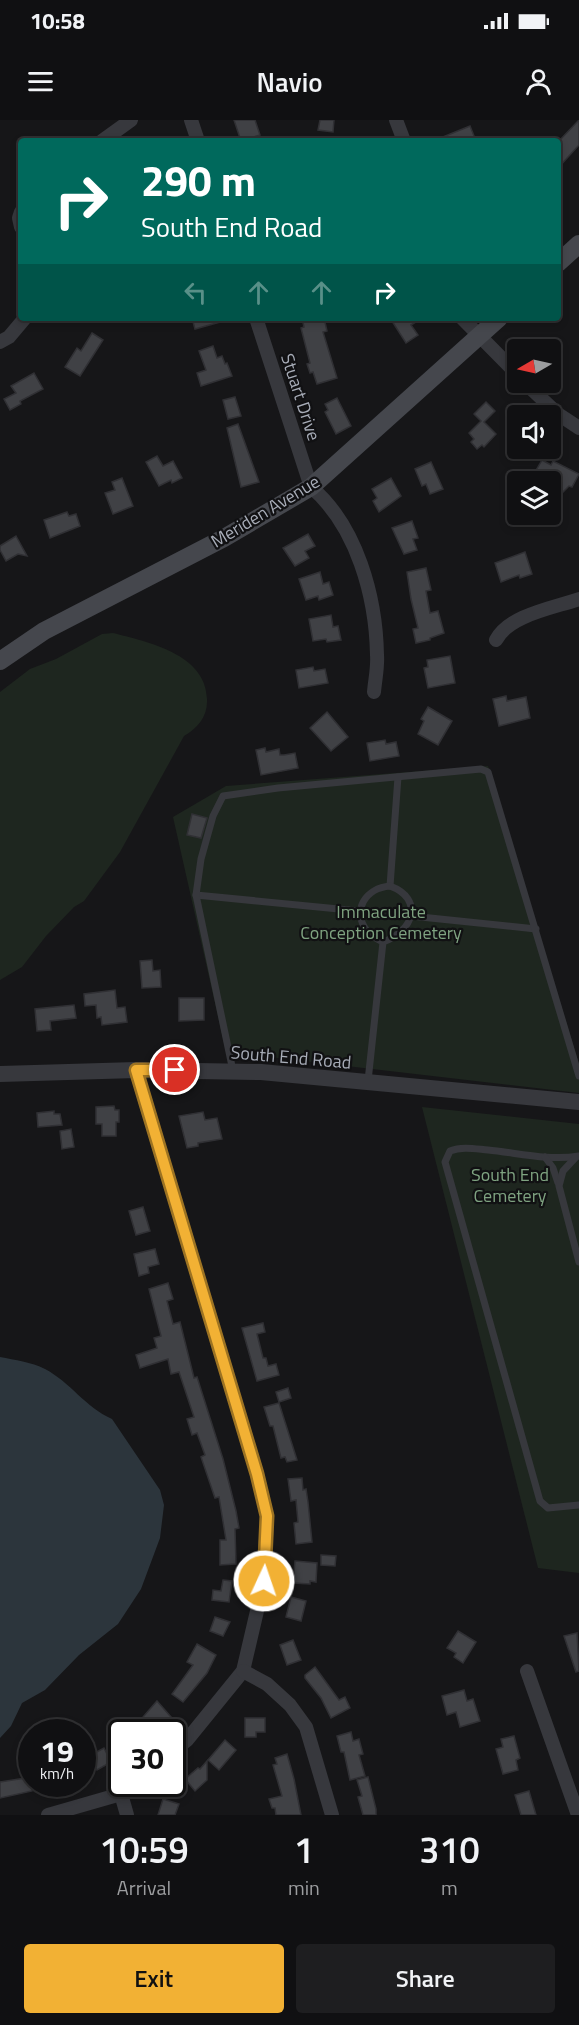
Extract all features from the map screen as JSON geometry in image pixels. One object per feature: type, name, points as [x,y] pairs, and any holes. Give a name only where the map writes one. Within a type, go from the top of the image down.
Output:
[{"type":"main road","points":[[561,260],[579,244]]},
{"type":"main road","name":"Meriden Avenue","points":[[0,661],[44,631],[224,537],[311,487],[495,321]]},
{"type":"street","points":[[106,138],[131,120]]},
{"type":"street","points":[[191,120],[197,138]]},
{"type":"street","points":[[396,120],[404,138]]},
{"type":"street","points":[[0,342],[9,337],[22,321]]},
{"type":"street","name":"Stuart Drive","points":[[257,321],[311,487]]},
{"type":"street","points":[[465,321],[507,363]]},
{"type":"street","points":[[535,393],[549,407],[579,428]]},
{"type":"street","points":[[311,487],[326,500],[351,539],[365,578],[376,633],[378,657],[374,692]]},
{"type":"street","points":[[496,640],[501,630],[513,622],[579,599]]},
{"type":"street","points":[[136,1070],[257,1474],[267,1516],[264,1581],[243,1671],[186,1741]]},
{"type":"street","name":"South End Road","points":[[0,1074],[136,1070],[261,1072],[579,1102]]},
{"type":"street","points":[[243,1671],[267,1684],[290,1705],[306,1727],[332,1815]]},
{"type":"street","points":[[527,1671],[578,1815]]},
{"type":"street","points":[[48,1815],[111,1797]]},
{"type":"street","points":[[122,1797],[127,1815]]},
{"type":"lane","points":[[233,1071],[196,895],[201,859],[213,816],[223,796],[278,788],[481,769],[488,772],[579,1076]]},
{"type":"lane","points":[[390,886],[398,777]]},
{"type":"lane","points":[[390,886],[405,896],[410,905],[411,920],[403,931],[382,942],[368,933],[361,921],[360,911],[362,902],[370,892],[390,886]]},
{"type":"lane","points":[[196,895],[360,911]]},
{"type":"lane","points":[[411,916],[536,929]]},
{"type":"lane","points":[[368,1083],[382,942]]},
{"type":"lane","points":[[577,1157],[545,1157],[460,1148],[450,1151],[445,1162],[540,1502],[548,1508],[579,1505]]},
{"type":"lane","points":[[545,1157],[553,1168],[579,1262]]},
{"type":"lane","points":[[558,1186],[563,1171],[577,1157]]},
{"type":"green space","points":[[113,633],[158,646],[186,661],[197,671],[204,684],[207,699],[206,711],[198,725],[184,736],[120,852],[84,901],[74,907],[46,936],[22,967],[0,980],[0,692],[30,669],[56,659],[102,634]]},
{"type":"green space","name":"Immaculate Conception Cemetery","points":[[488,766],[579,1064],[579,1093],[226,1052],[173,817],[226,786]]},
{"type":"green space","name":"South End Cemetery","points":[[422,1107],[579,1124],[579,1573],[538,1568]]},
{"type":"shaded area","points":[[0,1357],[45,1369],[102,1414],[112,1419],[160,1490],[164,1505],[160,1538],[141,1589],[118,1624],[79,1655],[45,1690],[22,1703],[11,1726],[0,1738]]},
{"type":"building","points":[[234,120],[255,120],[260,135],[240,138]]},
{"type":"building","points":[[320,120],[334,120],[333,132],[318,130]]},
{"type":"building","points":[[579,120],[579,145],[561,165],[561,139]]},
{"type":"building","points":[[470,126],[475,138],[440,138]]},
{"type":"building","points":[[193,321],[224,321],[195,329]]},
{"type":"building","points":[[303,321],[325,321],[327,331],[323,332],[337,378],[317,384],[307,364],[310,363],[301,328],[304,327]]},
{"type":"building","points":[[392,321],[417,321],[411,325],[418,335],[406,343]]},
{"type":"building","points":[[92,333],[103,340],[80,376],[65,367],[77,348],[81,351]]},
{"type":"building","points":[[213,346],[217,358],[222,356],[232,376],[201,386],[197,373],[206,370],[199,351]]},
{"type":"building","points":[[34,373],[43,389],[20,401],[21,404],[10,410],[4,399],[16,393],[11,386]]},
{"type":"building","points":[[235,397],[241,416],[228,419],[223,400]]},
{"type":"building","points":[[337,398],[351,426],[336,434],[325,412],[328,410],[325,404]]},
{"type":"building","points":[[486,402],[495,411],[484,422],[496,434],[484,447],[482,445],[477,449],[471,442],[474,439],[469,433],[481,421],[474,414]]},
{"type":"building","points":[[238,424],[259,482],[241,487],[227,428]]},
{"type":"building","points":[[157,456],[163,466],[173,461],[182,478],[159,486],[146,462]]},
{"type":"building","points":[[542,460],[551,465],[553,461],[579,474],[572,487],[569,486],[562,493],[561,471],[536,471]]},
{"type":"building","points":[[431,462],[443,489],[430,494],[426,484],[422,486],[415,469]]},
{"type":"building","points":[[122,478],[133,506],[113,514],[105,493],[115,490],[112,482]]},
{"type":"building","points":[[391,478],[401,496],[379,512],[373,501],[377,498],[372,489]]},
{"type":"building","points":[[67,512],[69,516],[76,514],[80,526],[50,538],[44,520]]},
{"type":"building","points":[[412,521],[418,538],[413,539],[417,550],[404,554],[392,528]]},
{"type":"building","points":[[308,534],[315,546],[305,551],[309,558],[295,566],[283,548]]},
{"type":"building","points":[[16,536],[27,556],[18,554],[6,561],[0,546]]},
{"type":"building","points":[[525,552],[532,574],[520,578],[519,575],[501,582],[495,563]]},
{"type":"building","points":[[426,568],[431,590],[426,591],[430,613],[438,611],[444,633],[430,640],[416,643],[413,629],[418,628],[407,572]]},
{"type":"building","points":[[320,572],[323,584],[329,582],[333,595],[319,600],[318,596],[306,600],[299,579]]},
{"type":"building","points":[[331,615],[333,627],[338,626],[341,640],[313,641],[309,619]]},
{"type":"building","points":[[450,656],[455,683],[428,688],[424,668],[428,667],[427,660]]},
{"type":"building","points":[[313,667],[314,671],[325,669],[328,683],[299,688],[296,670]]},
{"type":"building","points":[[506,696],[507,701],[526,697],[530,718],[499,726],[493,699]]},
{"type":"building","points":[[428,707],[452,721],[438,745],[418,734],[424,721],[421,719]]},
{"type":"building","points":[[327,712],[348,737],[331,751],[310,728]]},
{"type":"building","points":[[385,740],[386,744],[396,742],[399,756],[370,761],[367,743]]},
{"type":"building","points":[[265,748],[266,752],[279,749],[280,755],[295,753],[298,768],[261,775],[256,750]]},
{"type":"building","points":[[192,814],[207,818],[201,838],[187,835]]},
{"type":"building","points":[[152,960],[153,971],[160,970],[161,987],[142,988],[140,961]]},
{"type":"building","points":[[115,990],[117,1008],[125,1007],[127,1022],[102,1025],[101,1017],[97,1018],[96,1005],[85,1006],[84,994]]},
{"type":"building","points":[[179,998],[204,998],[204,1020],[179,1021]]},
{"type":"building","points":[[74,1005],[76,1018],[50,1021],[51,1030],[37,1031],[35,1009]]},
{"type":"building","points":[[114,1106],[115,1110],[119,1110],[116,1136],[102,1136],[102,1124],[96,1124],[96,1107]]},
{"type":"building","points":[[54,1111],[54,1114],[60,1114],[62,1125],[38,1127],[37,1113]]},
{"type":"building","points":[[203,1112],[205,1120],[217,1118],[222,1139],[198,1143],[198,1146],[187,1148],[179,1116]]},
{"type":"building","points":[[71,1129],[74,1147],[62,1149],[60,1131]]},
{"type":"building","points":[[143,1207],[150,1231],[136,1235],[129,1211]]},
{"type":"building","points":[[155,1249],[159,1264],[148,1267],[149,1273],[139,1276],[134,1254]]},
{"type":"building","points":[[168,1283],[173,1299],[167,1301],[173,1324],[180,1322],[194,1378],[197,1377],[223,1459],[236,1511],[239,1528],[235,1529],[236,1564],[220,1565],[220,1540],[226,1540],[219,1497],[215,1498],[201,1457],[205,1455],[197,1433],[192,1435],[187,1419],[194,1417],[179,1372],[171,1374],[168,1359],[140,1368],[136,1355],[157,1348],[154,1338],[161,1336],[149,1289]]},
{"type":"building","points":[[263,1323],[265,1332],[257,1334],[263,1358],[266,1358],[268,1366],[276,1364],[279,1375],[257,1381],[242,1328]]},
{"type":"building","points":[[288,1388],[291,1398],[279,1402],[276,1392]]},
{"type":"building","points":[[279,1403],[297,1460],[287,1462],[285,1457],[281,1458],[273,1426],[270,1426],[264,1407]]},
{"type":"building","points":[[302,1478],[303,1490],[306,1489],[312,1542],[296,1544],[294,1523],[298,1522],[296,1500],[291,1501],[288,1479]]},
{"type":"building","points":[[321,1555],[336,1556],[335,1566],[321,1565]]},
{"type":"building","points":[[295,1561],[317,1563],[316,1582],[293,1583]]},
{"type":"building","points":[[223,1580],[232,1581],[229,1602],[212,1600],[213,1590],[221,1591]]},
{"type":"building","points":[[291,1597],[306,1601],[301,1621],[286,1617]]},
{"type":"building","points":[[215,1617],[230,1622],[223,1636],[210,1631]]},
{"type":"building","points":[[458,1631],[476,1642],[463,1663],[454,1657],[456,1653],[447,1648]]},
{"type":"building","points":[[577,1633],[579,1671],[576,1672],[564,1636]]},
{"type":"building","points":[[293,1640],[301,1660],[287,1665],[280,1645]]},
{"type":"building","points":[[197,1644],[216,1655],[207,1673],[183,1702],[172,1694],[193,1665],[187,1662]]},
{"type":"building","points":[[315,1667],[339,1700],[345,1697],[350,1708],[331,1718],[321,1698],[305,1678],[305,1675]]},
{"type":"building","points":[[464,1690],[467,1701],[473,1699],[480,1721],[460,1727],[456,1712],[447,1715],[442,1696]]},
{"type":"building","points":[[157,1701],[171,1717],[169,1719],[144,1719],[143,1717]]},
{"type":"building","points":[[245,1718],[265,1718],[265,1732],[256,1732],[256,1737],[245,1737]]},
{"type":"building","points":[[351,1732],[353,1741],[359,1739],[363,1754],[359,1755],[365,1776],[350,1780],[344,1752],[341,1752],[337,1736]]},
{"type":"building","points":[[514,1736],[520,1758],[516,1760],[518,1770],[503,1774],[496,1749],[503,1747],[501,1739]]},
{"type":"building","points":[[225,1740],[236,1750],[219,1770],[208,1760]]},
{"type":"building","points":[[104,1748],[108,1756],[108,1764],[97,1770],[96,1768],[96,1752]]},
{"type":"building","points":[[287,1754],[301,1815],[276,1815],[275,1808],[272,1808],[269,1799],[282,1796],[273,1765],[277,1764],[275,1758]]},
{"type":"building","points":[[207,1761],[207,1780],[195,1791],[186,1778],[198,1768],[200,1769]]},
{"type":"building","points":[[368,1777],[376,1815],[363,1815],[358,1797],[362,1796],[357,1780]]},
{"type":"building","points":[[18,1779],[18,1794],[0,1798],[0,1782]]},
{"type":"building","points":[[529,1791],[536,1815],[521,1815],[515,1795]]},
{"type":"building","points":[[163,1799],[179,1804],[175,1815],[158,1815]]},
{"type":"route","points":[[175,1070],[136,1070],[257,1474],[267,1516],[264,1581]]}]
